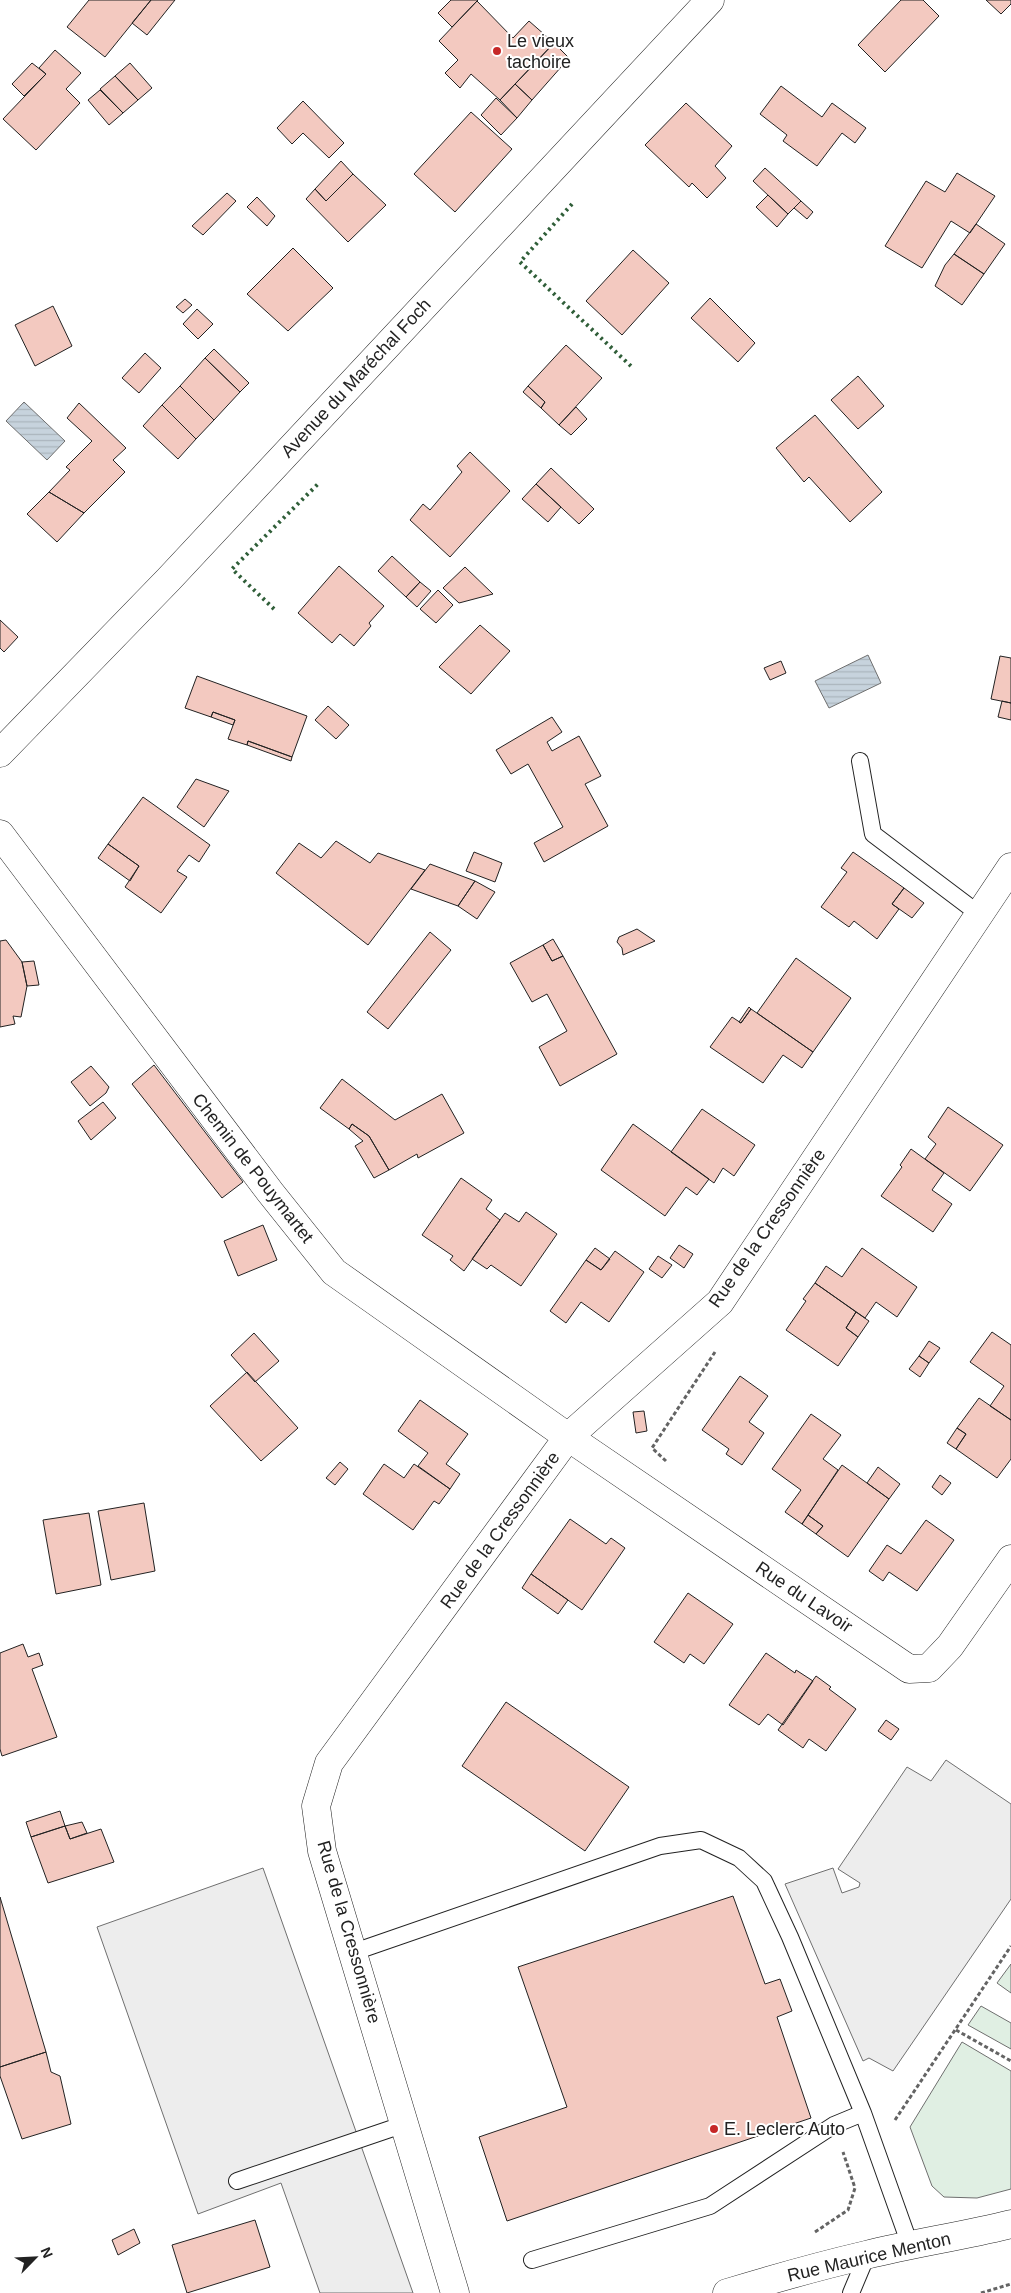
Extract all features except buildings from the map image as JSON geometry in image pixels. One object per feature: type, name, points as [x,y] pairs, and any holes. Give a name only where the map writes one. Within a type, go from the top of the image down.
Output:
[{"type":"street","name":"Avenue du Maréchal Foch","points":[[0,753],[169,578],[710,0]]},
{"type":"street","name":"Chemin de Pouymartet","points":[[0,834],[270,1192],[334,1272],[568,1437]]},
{"type":"street","name":"Rue de la Cressonnière","points":[[456,2293],[322,1851],[316,1806],[329,1763],[568,1437],[720,1302],[1011,867]]},
{"type":"street","name":"Rue du Lavoir","points":[[568,1437],[909,1669],[929,1668],[950,1646],[1011,1559]]},
{"type":"street","name":"Rue Maurice Menton","points":[[727,2293],[867,2254],[1011,2224]]},
{"type":"lane","points":[[860,760],[873,834],[979,914]]},
{"type":"lane","points":[[354,1952],[660,1846],[701,1840],[738,1858],[764,1881],[790,1937],[863,2113],[910,2245]]},
{"type":"lane","points":[[532,2260],[710,2206],[834,2125],[863,2113]]},
{"type":"lane","points":[[237,2182],[405,2124]]},
{"type":"lane","points":[[851,2293],[867,2254]]},
{"type":"path","points":[[673,1468],[652,1448],[714,1355],[720,1302]]},
{"type":"path","points":[[895,2119],[1011,1946]]},
{"type":"path","points":[[956,2030],[1011,2061]]},
{"type":"path","points":[[813,2233],[848,2210],[855,2188],[834,2125]]},
{"type":"path","points":[[981,2293],[1011,2284]]},
{"type":"green space","points":[[1011,1964],[1011,1993],[997,1983]]},
{"type":"green space","points":[[981,2006],[1011,2023],[1011,2049],[968,2025]]},
{"type":"green space","points":[[962,2042],[1011,2071],[1011,2189],[977,2198],[944,2197],[932,2186],[910,2127]]},
{"type":"shaded area","points":[[24,402],[65,441],[47,460],[6,421]]},
{"type":"shaded area","points":[[868,655],[881,683],[829,708],[815,681]]},
{"type":"shaded area","points":[[946,1760],[1011,1804],[1011,1899],[893,2071],[869,2058],[863,2061],[785,1884],[833,1868],[842,1893],[859,1887],[860,1883],[838,1869],[907,1767],[931,1781]]},
{"type":"shaded area","points":[[263,1868],[413,2293],[320,2293],[281,2183],[198,2214],[97,1927]]},
{"type":"hedge","points":[[572,204],[520,262],[633,368]]},
{"type":"hedge","points":[[274,609],[232,569],[320,482]]},
{"type":"place","name":"Le vieux tachoire","points":[[497,51]]},
{"type":"place","name":"E. Leclerc Auto","points":[[714,2129]]}]
